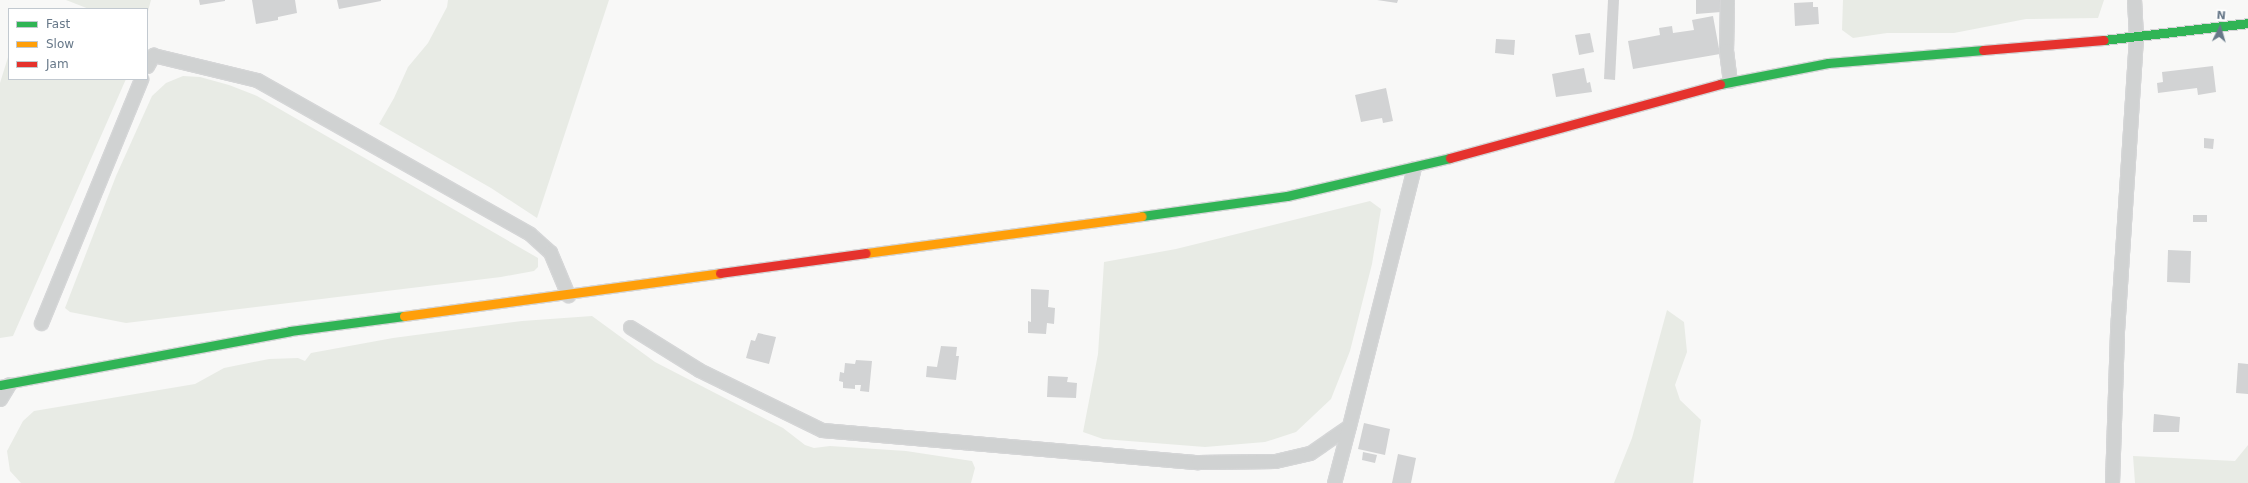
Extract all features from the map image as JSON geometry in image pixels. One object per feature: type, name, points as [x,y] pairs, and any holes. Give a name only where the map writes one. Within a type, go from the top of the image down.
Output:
[{"type":"street","points":[[1727,0],[1726,50],[1730,81]]},
{"type":"street","points":[[2112,483],[2117,331],[2136,37],[2134,0]]},
{"type":"street","points":[[0,400],[4,385],[290,331],[568,295],[1287,196],[1414,168],[1730,81],[1828,63],[2136,37],[2248,23]]},
{"type":"street","points":[[148,64],[153,55],[257,80],[530,234],[550,252],[568,295]]},
{"type":"street","points":[[41,323],[141,80]]},
{"type":"street","points":[[1334,483],[1414,168]]},
{"type":"street","points":[[630,327],[699,370],[822,430],[1198,462],[1275,461],[1310,453],[1349,426]]},
{"type":"shaded area","points":[[66,0],[151,0],[148,11],[148,8],[86,8]]},
{"type":"shaded area","points":[[448,0],[609,0],[537,218],[491,188],[379,124],[394,98],[408,67],[428,43],[447,7]]},
{"type":"shaded area","points":[[1843,0],[2104,0],[2098,18],[2026,19],[1954,33],[1887,33],[1853,38],[1842,30]]},
{"type":"shaded area","points":[[8,57],[8,80],[126,80],[13,336],[0,338],[0,83]]},
{"type":"shaded area","points":[[183,76],[200,77],[229,85],[257,96],[538,258],[538,267],[534,271],[501,277],[126,323],[70,312],[65,308],[116,176],[152,96],[166,83]]},
{"type":"shaded area","points":[[1370,201],[1381,209],[1372,264],[1350,351],[1331,399],[1296,432],[1265,442],[1205,447],[1103,439],[1083,432],[1098,354],[1104,262],[1176,249]]},
{"type":"shaded area","points":[[1667,310],[1684,322],[1687,352],[1675,385],[1680,400],[1701,420],[1693,483],[1614,483],[1632,438]]},
{"type":"shaded area","points":[[592,316],[655,362],[783,428],[805,445],[814,448],[830,446],[906,451],[972,461],[975,468],[971,483],[21,483],[10,471],[7,451],[23,421],[34,411],[195,384],[224,368],[269,359],[298,358],[305,361],[311,353],[393,338],[522,321]]},
{"type":"shaded area","points":[[2248,445],[2248,483],[2135,483],[2133,456],[2235,461]]},
{"type":"building","points":[[199,0],[225,0],[225,1],[200,5]]},
{"type":"building","points":[[252,0],[295,0],[297,13],[278,17],[278,20],[256,24]]},
{"type":"building","points":[[337,0],[381,0],[381,1],[339,9]]},
{"type":"building","points":[[1377,0],[1398,0],[1397,3]]},
{"type":"building","points":[[1608,0],[1619,0],[1615,80],[1604,79]]},
{"type":"building","points":[[1696,0],[1721,0],[1721,12],[1696,14]]},
{"type":"building","points":[[1813,2],[1813,7],[1818,7],[1819,24],[1795,26],[1794,3]]},
{"type":"building","points":[[1713,16],[1720,54],[1633,69],[1628,41],[1660,35],[1659,28],[1672,26],[1673,33],[1694,30],[1692,20]]},
{"type":"building","points":[[1590,33],[1594,52],[1579,55],[1575,35]]},
{"type":"building","points":[[1496,39],[1515,40],[1514,55],[1495,53]]},
{"type":"building","points":[[2213,66],[2216,92],[2198,95],[2197,88],[2158,93],[2157,83],[2163,82],[2162,72]]},
{"type":"building","points":[[1584,68],[1587,83],[1590,82],[1592,92],[1556,97],[1552,74]]},
{"type":"building","points":[[1386,88],[1393,121],[1383,123],[1382,118],[1361,122],[1355,95]]},
{"type":"building","points":[[2204,138],[2214,139],[2213,149],[2204,148]]},
{"type":"building","points":[[2193,215],[2207,215],[2207,222],[2193,222]]},
{"type":"building","points":[[2168,250],[2191,251],[2190,283],[2167,282]]},
{"type":"building","points":[[1031,289],[1049,290],[1048,307],[1055,308],[1054,324],[1047,323],[1046,334],[1028,333],[1028,321],[1031,322]]},
{"type":"building","points":[[758,333],[776,337],[769,364],[746,358],[751,340],[755,341]]},
{"type":"building","points":[[941,346],[957,347],[956,356],[959,356],[956,380],[926,377],[927,366],[937,367]]},
{"type":"building","points":[[856,360],[872,361],[869,392],[860,391],[861,385],[855,385],[855,389],[843,388],[843,382],[839,381],[840,372],[844,373],[845,363],[855,364]]},
{"type":"building","points":[[2238,363],[2248,364],[2248,394],[2236,393]]},
{"type":"building","points":[[1048,376],[1068,377],[1067,382],[1077,383],[1076,398],[1047,397]]},
{"type":"building","points":[[2154,414],[2180,417],[2179,432],[2153,432]]},
{"type":"building","points":[[1364,423],[1390,429],[1385,455],[1358,449]]},
{"type":"building","points":[[1363,452],[1377,455],[1375,463],[1362,460]]},
{"type":"building","points":[[1398,454],[1416,458],[1411,483],[1392,483]]},
{"type":"traffic: fast","points":[[2104,40],[2248,23]]},
{"type":"traffic: fast","points":[[1720,84],[1828,63],[1983,50]]},
{"type":"traffic: fast","points":[[1142,216],[1287,196],[1450,158]]},
{"type":"traffic: fast","points":[[0,385],[290,331],[404,316]]},
{"type":"traffic: slow","points":[[866,253],[1142,216]]},
{"type":"traffic: slow","points":[[404,316],[720,273]]},
{"type":"traffic: jam","points":[[1983,50],[2104,40]]},
{"type":"traffic: jam","points":[[1450,158],[1720,84]]},
{"type":"traffic: jam","points":[[720,273],[866,253]]}]
